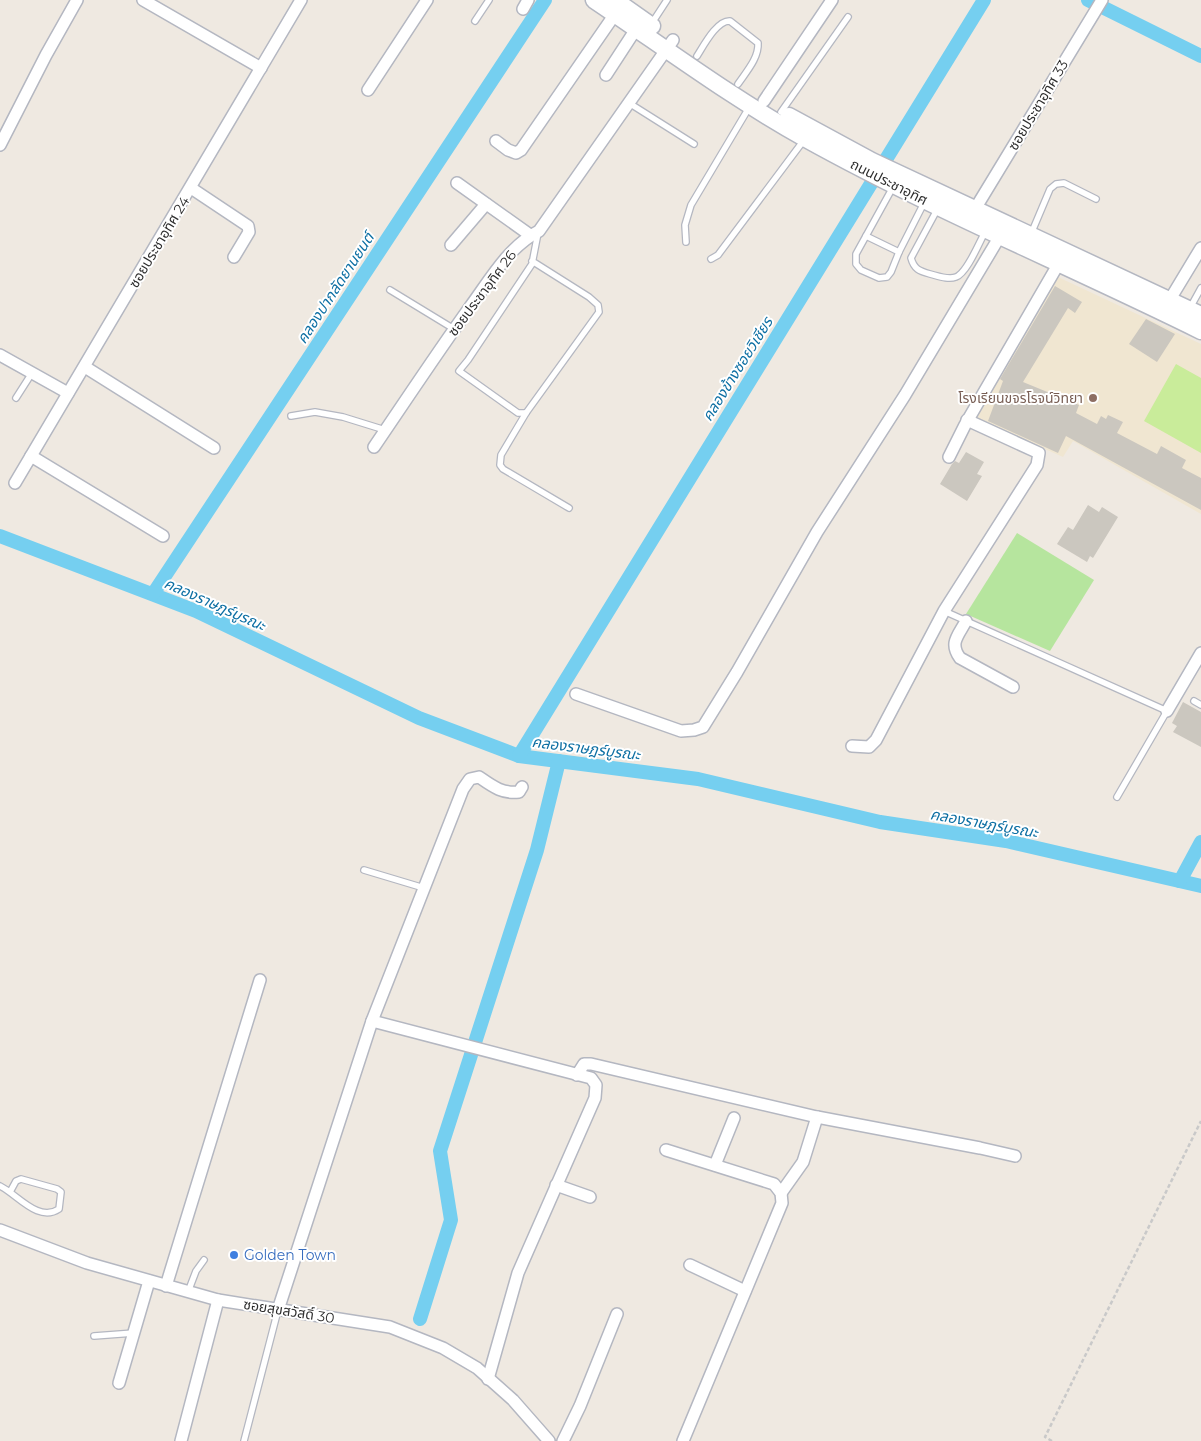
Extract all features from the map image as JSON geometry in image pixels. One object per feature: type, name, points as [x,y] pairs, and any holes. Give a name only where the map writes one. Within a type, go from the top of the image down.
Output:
[{"type":"main road","name":"ถนนประชาอุทิศ","points":[[594,0],[622,7],[644,27],[757,103],[805,138],[869,166]]},
{"type":"main road","name":"ถนนประชาอุทิศ","points":[[670,44],[696,56],[738,84],[757,103],[781,112],[932,203],[1030,236],[1166,306],[1201,332]]},
{"type":"main road","name":"ถนนประชาอุทิศ","points":[[888,177],[971,215],[993,232],[1059,263],[1166,306],[1195,312]]},
{"type":"street","points":[[0,145],[46,55],[77,0]]},
{"type":"street","points":[[143,0],[261,68]]},
{"type":"street","name":"ซอยประชาอุทิศ 24","points":[[15,483],[301,0]]},
{"type":"street","points":[[368,90],[428,0]]},
{"type":"street","points":[[757,103],[832,0]]},
{"type":"street","name":"ซอยประชาอุทิศ 33","points":[[971,215],[1099,5]]},
{"type":"street","points":[[496,141],[508,150],[516,153],[522,150],[622,7]]},
{"type":"street","points":[[606,74],[644,27]]},
{"type":"street","name":"ซอยประชาอุทิศ 26","points":[[374,447],[454,329],[502,263],[514,248],[534,233],[670,44]]},
{"type":"street","points":[[457,183],[486,204],[534,233]]},
{"type":"street","points":[[191,188],[248,226],[249,232],[234,257]]},
{"type":"street","points":[[451,245],[486,204]]},
{"type":"street","points":[[576,694],[681,731],[703,727],[737,672],[817,532],[905,396],[993,232]]},
{"type":"street","points":[[1166,306],[1201,248]]},
{"type":"street","points":[[949,457],[968,420],[1059,263]]},
{"type":"street","points":[[0,354],[68,393]]},
{"type":"street","points":[[85,367],[214,448]]},
{"type":"street","points":[[852,746],[869,747],[876,740],[944,611],[1037,465],[1038,453],[968,420]]},
{"type":"street","points":[[31,456],[163,536]]},
{"type":"street","points":[[966,621],[953,644],[954,651],[960,658],[1013,687]]},
{"type":"street","points":[[1166,711],[1201,653]]},
{"type":"street","points":[[278,1310],[372,1021],[463,789],[470,779],[479,777],[497,790],[509,793],[519,792],[522,787]]},
{"type":"street","points":[[166,1286],[260,980]]},
{"type":"street","points":[[372,1021],[591,1078],[596,1085],[595,1098],[518,1273],[488,1379]]},
{"type":"street","points":[[577,1075],[584,1064],[591,1064],[817,1117],[1015,1156]]},
{"type":"street","points":[[781,1193],[803,1162],[817,1117]]},
{"type":"street","points":[[715,1165],[734,1118]]},
{"type":"street","points":[[666,1150],[774,1184],[781,1193],[782,1202],[683,1441]]},
{"type":"street","points":[[556,1185],[590,1198]]},
{"type":"street","name":"ซอยสุขสวัสดิ์ 30","points":[[0,1230],[87,1264],[218,1300],[390,1327],[443,1348],[477,1368],[513,1400],[548,1441]]},
{"type":"street","points":[[690,1265],[745,1292]]},
{"type":"street","points":[[119,1383],[149,1281]]},
{"type":"street","points":[[181,1441],[218,1300]]},
{"type":"street","points":[[563,1441],[580,1406],[617,1314]]},
{"type":"lane","points":[[475,21],[489,0]]},
{"type":"lane","points":[[644,27],[667,0]]},
{"type":"lane","points":[[781,112],[848,17]]},
{"type":"lane","points":[[696,56],[718,25],[730,21],[758,43],[759,50],[738,84]]},
{"type":"lane","points":[[629,102],[694,144]]},
{"type":"lane","points":[[686,242],[685,225],[691,205],[757,103]]},
{"type":"lane","points":[[711,259],[718,255],[805,138]]},
{"type":"lane","points":[[888,177],[866,236],[856,254],[856,264],[861,270],[879,278],[887,277],[892,272],[899,252],[932,203]]},
{"type":"lane","points":[[1030,236],[1050,189],[1056,184],[1064,183],[1096,199]]},
{"type":"lane","points":[[932,203],[910,258],[913,266],[918,271],[948,278],[957,277],[965,270],[993,232]]},
{"type":"lane","points":[[526,413],[518,413],[509,408],[459,371],[532,261],[534,233]]},
{"type":"lane","points":[[866,236],[899,252]]},
{"type":"lane","points":[[532,261],[588,297],[598,305],[599,312],[526,413],[501,455],[500,465],[503,469],[568,508]]},
{"type":"lane","points":[[1195,312],[1201,288]]},
{"type":"lane","points":[[390,290],[454,329]]},
{"type":"lane","points":[[16,398],[32,372]]},
{"type":"lane","points":[[291,416],[315,412],[343,416],[385,430]]},
{"type":"lane","points":[[944,611],[1166,711],[1117,797]]},
{"type":"lane","points":[[1194,701],[1201,705]]},
{"type":"lane","points":[[364,870],[424,888]]},
{"type":"lane","points":[[0,1186],[36,1210],[53,1213],[59,1209],[61,1192],[57,1189],[20,1179],[16,1181],[10,1192]]},
{"type":"lane","points":[[188,1292],[196,1271],[204,1260]]},
{"type":"lane","points":[[244,1441],[278,1310]]},
{"type":"lane","points":[[94,1336],[134,1333]]},
{"type":"path","points":[[1052,1441],[1045,1437],[1201,1121]]},
{"type":"shaded area","name":"โรงเรียนขจรโรจน์วิทยา","points":[[1058,277],[1201,344],[1201,514],[1073,441],[1063,457],[975,418],[996,377]]},
{"type":"green space","points":[[1176,364],[1201,378],[1201,453],[1144,421]]},
{"type":"green space","points":[[1017,533],[1094,580],[1050,651],[966,614]]},
{"type":"building","points":[[1055,286],[1082,302],[1075,313],[1068,308],[1023,382],[1079,405],[1076,413],[1097,424],[1101,416],[1106,419],[1108,415],[1123,422],[1117,433],[1157,454],[1161,446],[1186,460],[1182,468],[1201,478],[1201,510],[1066,436],[1058,453],[988,421],[1003,381],[1000,379]]},
{"type":"building","points":[[1146,319],[1175,334],[1157,362],[1129,344]]},
{"type":"building","points":[[966,452],[984,462],[977,474],[982,476],[967,501],[940,484],[952,464],[955,461],[959,463]]},
{"type":"building","points":[[1088,505],[1099,512],[1102,507],[1118,517],[1093,558],[1090,556],[1087,562],[1057,544],[1068,527],[1073,530]]},
{"type":"building","points":[[1183,702],[1201,712],[1201,747],[1173,732],[1177,726],[1172,723]]},
{"type":"waterway","name":"คลองปากลัดยานยนต์","points":[[153,594],[545,0]]},
{"type":"waterway","name":"คลองข้างซอยวิเชียร","points":[[519,756],[984,0]]},
{"type":"waterway","name":"คลองข้างซอยวิเชียร","points":[[1088,0],[1201,56]]},
{"type":"waterway","name":"คลองราษฎร์บูรณะ","points":[[0,536],[196,611],[419,718],[519,756],[698,779],[880,822],[1006,841],[1201,886]]},
{"type":"waterway","points":[[420,1319],[451,1220],[440,1151],[537,850],[559,761]]},
{"type":"waterway","points":[[1180,881],[1201,842]]},
{"type":"place","name":"โรงเรียนขจรโรจน์วิทยา","points":[[1093,398]]},
{"type":"place","name":"Golden Town","points":[[234,1255]]}]
